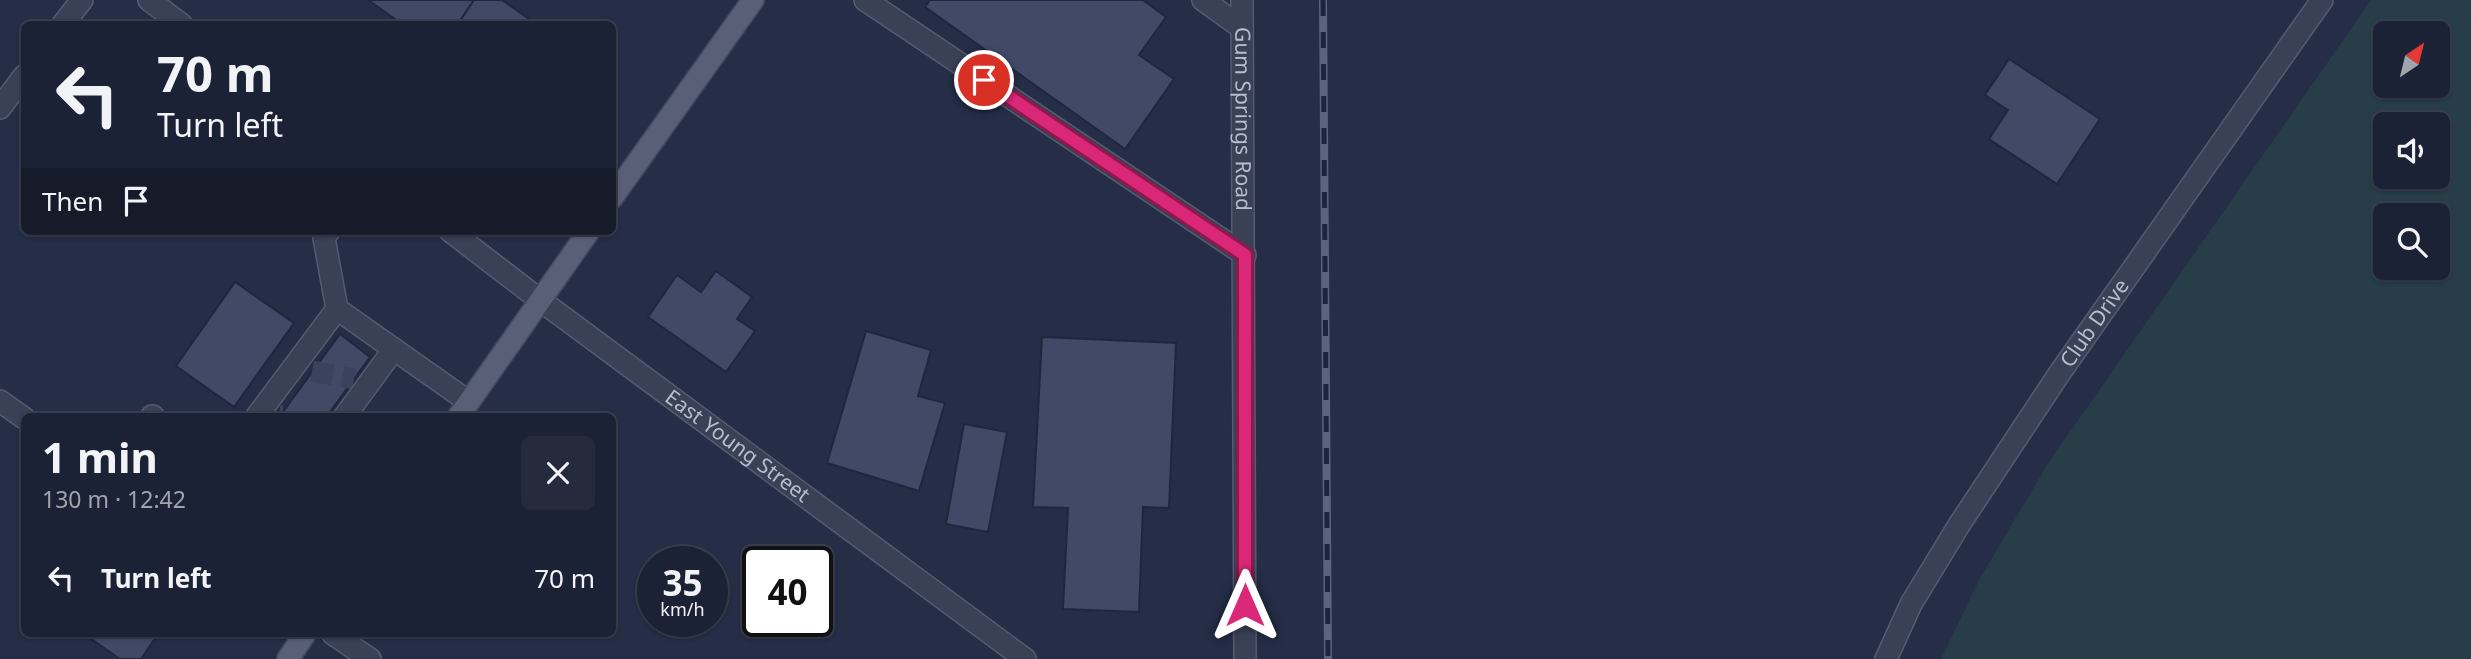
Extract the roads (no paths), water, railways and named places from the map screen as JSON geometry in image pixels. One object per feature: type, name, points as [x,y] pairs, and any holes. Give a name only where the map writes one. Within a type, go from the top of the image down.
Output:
[{"type":"main road","points":[[616,192],[753,0]]},
{"type":"main road","points":[[464,409],[586,235]]},
{"type":"main road","points":[[288,659],[304,637]]},
{"type":"street","points":[[65,21],[82,0]]},
{"type":"street","points":[[149,0],[177,21]]},
{"type":"street","points":[[1203,0],[1242,28]]},
{"type":"street","name":"Gum Springs Road","points":[[1242,0],[1245,659]]},
{"type":"street","name":"Club Drive","points":[[1886,659],[1911,604],[1959,525],[2059,374],[2322,0]]},
{"type":"street","points":[[872,2],[1245,255]]},
{"type":"street","points":[[0,108],[21,79]]},
{"type":"street","points":[[267,413],[303,370],[337,309],[324,238],[326,235]]},
{"type":"street","name":"East Young Street","points":[[455,235],[1025,659]]},
{"type":"street","points":[[337,309],[394,349],[464,409]]},
{"type":"street","points":[[346,413],[361,381],[394,349]]},
{"type":"street","points":[[0,401],[21,416]]},
{"type":"street","points":[[337,637],[370,659]]},
{"type":"tunnel","points":[[312,371],[354,379]]},
{"type":"railway","points":[[1323,0],[1328,659]]}]
